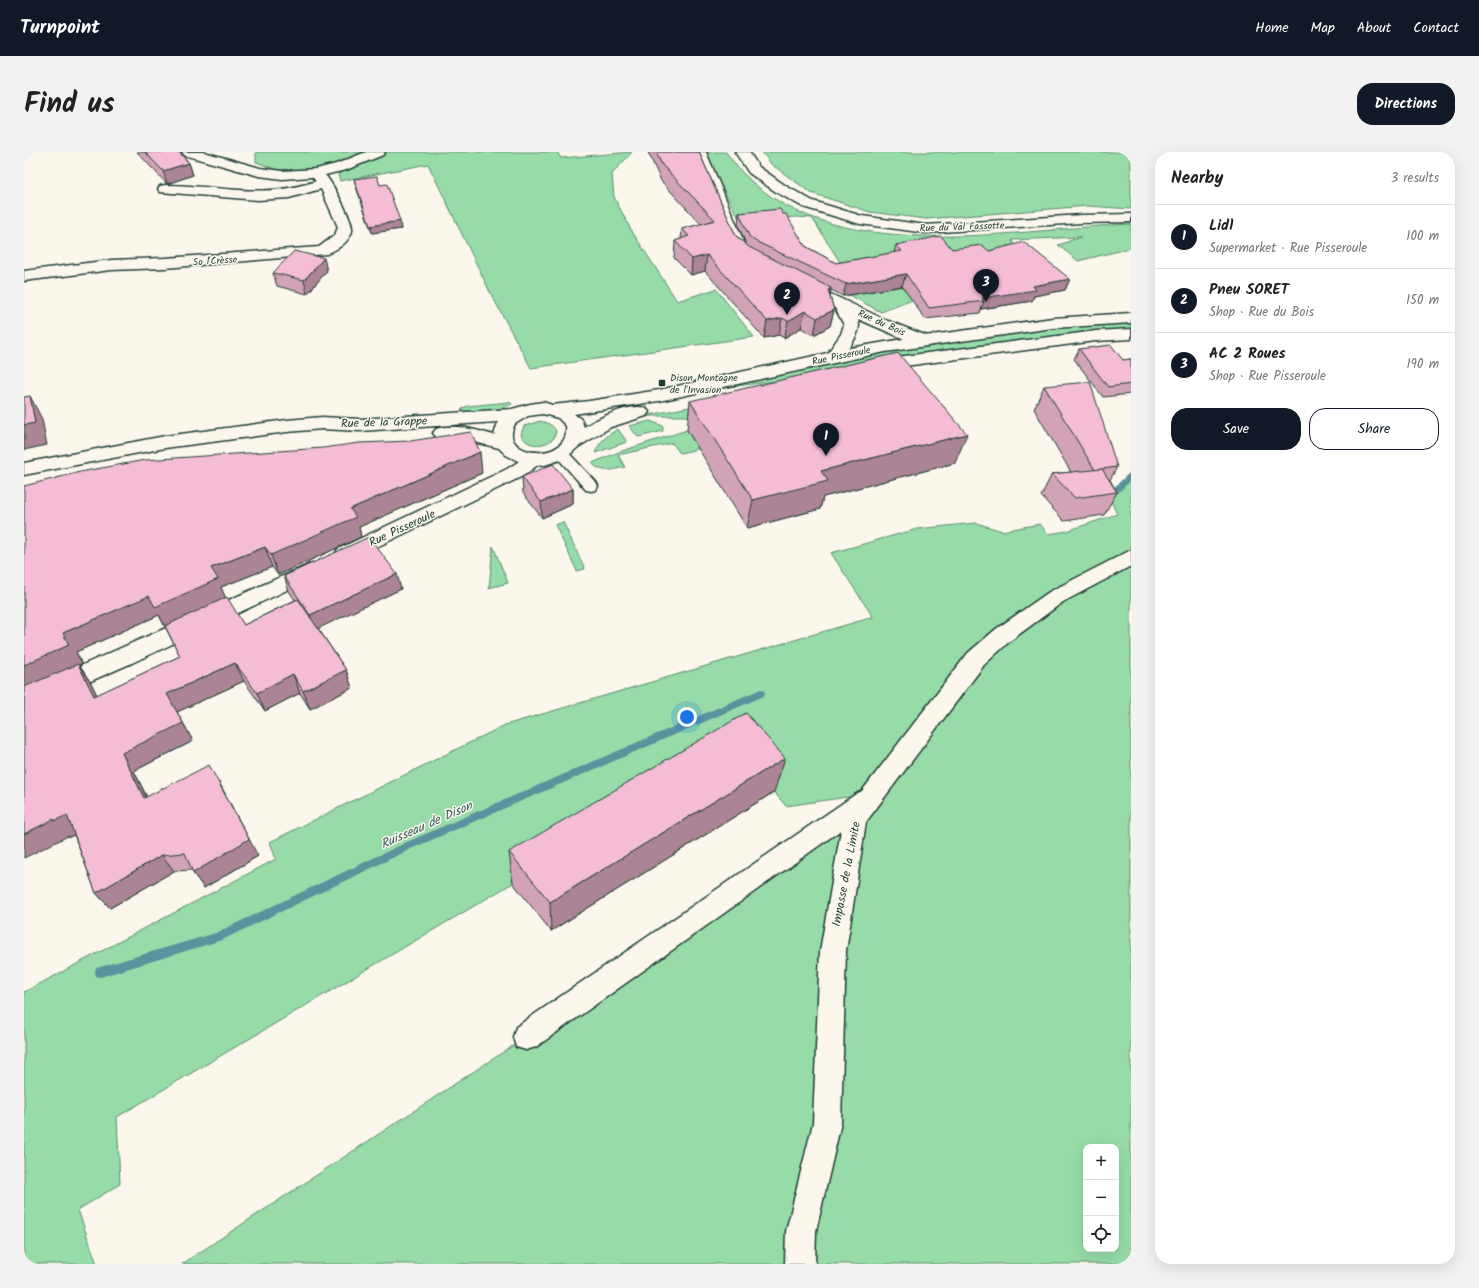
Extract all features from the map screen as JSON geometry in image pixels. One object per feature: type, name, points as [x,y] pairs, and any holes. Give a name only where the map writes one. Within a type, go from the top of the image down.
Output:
[{"type":"street","points":[[189,152],[259,172],[320,178]]},
{"type":"street","points":[[216,160],[237,152]]},
{"type":"street","points":[[166,189],[189,188],[258,196],[289,194],[341,167],[378,152]]},
{"type":"street","name":"Rue du Val Fassotte","points":[[742,152],[754,170],[781,189],[808,204],[860,220],[926,229],[1081,219],[1131,218]]},
{"type":"street","name":"So l'Crèsse","points":[[24,276],[111,265],[165,263],[322,251],[340,240],[345,233],[345,227],[320,178]]},
{"type":"street","name":"Rue du Bois","points":[[791,280],[882,324],[924,341]]},
{"type":"street","name":"Rue du Bois","points":[[833,357],[849,334],[852,325],[849,316],[840,303]]},
{"type":"street","name":"Rue Pisseroule","points":[[554,410],[597,406],[676,392],[833,357],[924,341],[1092,318],[1131,318]]},
{"type":"street","name":"Rue Pisseroule","points":[[858,369],[906,360],[942,357],[1037,343],[1096,336],[1131,334]]},
{"type":"street","points":[[567,448],[576,437],[575,425],[565,415],[554,410],[530,409],[515,415],[502,429],[504,443],[514,452],[524,456],[536,458],[549,457],[567,448],[604,422],[620,416],[772,387]]},
{"type":"street","name":"Rue de la Grappe","points":[[24,469],[143,446],[253,432],[287,426],[322,423],[360,424],[515,415]]},
{"type":"street","name":"Rue de la Grappe","points":[[253,432],[355,438],[461,433],[504,443]]},
{"type":"street","name":"Rue Pisseroule","points":[[24,701],[124,657],[404,527],[514,473],[536,458]]},
{"type":"street","name":"Impasse de la Limite","points":[[800,1264],[801,1231],[827,1122],[834,936],[843,884],[846,878],[855,820],[976,659],[1003,635],[1056,597],[1131,557]]},
{"type":"street","points":[[526,1037],[876,793]]},
{"type":"lane","points":[[701,152],[741,251]]},
{"type":"lane","points":[[567,448],[591,486]]},
{"type":"green space","points":[[256,152],[368,152],[320,169],[277,170],[256,162]]},
{"type":"green space","points":[[388,152],[557,152],[561,158],[632,152],[612,174],[614,197],[631,230],[677,301],[716,289],[754,337],[531,368],[491,294],[428,164],[340,181],[338,174]]},
{"type":"green space","points":[[707,152],[726,152],[762,190],[807,215],[858,230],[914,236],[971,236],[1131,224],[1131,248],[1078,261],[1058,245],[1081,237],[1012,240],[1015,247],[845,270],[812,218],[797,217],[741,222],[715,174]]},
{"type":"green space","points":[[762,152],[1131,152],[1131,209],[1088,206],[926,219],[870,212],[811,193],[771,164]]},
{"type":"green space","points":[[923,283],[931,293],[881,312],[849,295]]},
{"type":"green space","points":[[1131,322],[1131,329],[1085,332],[886,358],[785,380],[729,387],[619,408],[878,353],[1075,325]]},
{"type":"green space","points":[[509,402],[512,404],[497,410],[460,413],[463,408],[468,406]]},
{"type":"green space","points":[[694,406],[722,407],[688,416],[651,416],[627,421],[625,420]]},
{"type":"green space","points":[[540,421],[553,427],[556,431],[554,438],[546,443],[536,445],[523,439],[521,434],[524,426]]},
{"type":"green space","points":[[650,421],[663,426],[663,431],[638,437],[629,426]]},
{"type":"green space","points":[[618,429],[627,442],[595,453],[604,439]]},
{"type":"green space","points":[[687,430],[698,449],[680,453],[672,443],[618,455],[625,467],[611,470],[600,469],[592,463],[619,452]]},
{"type":"green space","points":[[1131,476],[1131,1264],[182,1264],[526,1037],[875,793],[786,806],[774,792],[513,883],[117,1117],[120,1184],[78,1210],[97,1264],[24,1264],[24,992],[276,859],[270,842],[505,725],[873,617],[831,553],[917,529],[976,523],[1002,531],[1040,524],[1048,534],[1067,531],[1117,514],[1109,497]]},
{"type":"green space","points":[[563,522],[585,569],[577,571],[555,525]]},
{"type":"green space","points":[[493,546],[508,583],[489,588]]},
{"type":"building","points":[[145,152],[179,152],[189,163],[163,171]]},
{"type":"building","points":[[656,152],[699,152],[736,236],[749,247],[831,288],[828,290],[834,310],[817,318],[805,311],[788,321],[782,318],[767,321],[707,255],[692,259],[675,241],[689,236],[682,229],[715,220],[662,165]]},
{"type":"building","points":[[377,176],[380,185],[387,184],[400,221],[370,226],[354,179]]},
{"type":"building","points":[[780,209],[783,214],[786,214],[805,246],[836,263],[902,251],[896,245],[941,236],[952,249],[982,245],[989,251],[1024,242],[1070,279],[1033,286],[1036,290],[982,298],[984,301],[929,308],[906,274],[846,284],[755,241],[749,236],[739,213]]},
{"type":"building","points":[[294,251],[324,258],[304,280],[273,273]]},
{"type":"building","points":[[1111,345],[1123,360],[1131,359],[1131,384],[1108,387],[1079,349]]},
{"type":"building","points":[[898,353],[967,434],[821,471],[828,481],[753,500],[690,401]]},
{"type":"building","points":[[1090,382],[1117,467],[1095,470],[1044,386]]},
{"type":"building","points":[[30,396],[35,423],[24,425],[24,397]]},
{"type":"building","points":[[471,432],[480,452],[350,509],[356,517],[271,555],[265,547],[211,568],[218,579],[155,607],[149,596],[63,633],[69,645],[24,665],[24,486],[80,472],[145,460],[323,448],[359,443],[410,441]]},
{"type":"building","points":[[553,464],[573,489],[541,502],[522,477]]},
{"type":"building","points":[[1102,469],[1117,492],[1075,498],[1052,474]]},
{"type":"building","points":[[369,537],[397,574],[310,615],[284,576]]},
{"type":"building","points":[[227,597],[244,625],[298,599],[346,670],[303,691],[293,674],[257,693],[235,663],[167,694],[183,723],[122,753],[144,798],[209,765],[249,839],[193,873],[185,853],[162,855],[96,893],[67,815],[54,821],[54,819],[24,834],[24,687],[78,664],[94,696],[180,656],[165,626]]},
{"type":"building","points":[[746,713],[785,758],[550,902],[509,852]]},
{"type":"waterway","name":"Ruisseau de Dison","points":[[1109,497],[1131,476]]},
{"type":"waterway","name":"Ruisseau de Dison","points":[[100,972],[218,937],[410,845],[761,693]]},
{"type":"place","name":"AC 2 Roues","points":[[986,302]]},
{"type":"place","name":"Pneu SORET","points":[[787,315]]},
{"type":"place","name":"Dison Montagne de l'Invasion","points":[[662,383]]},
{"type":"place","name":"Lidl","points":[[826,456]]}]
